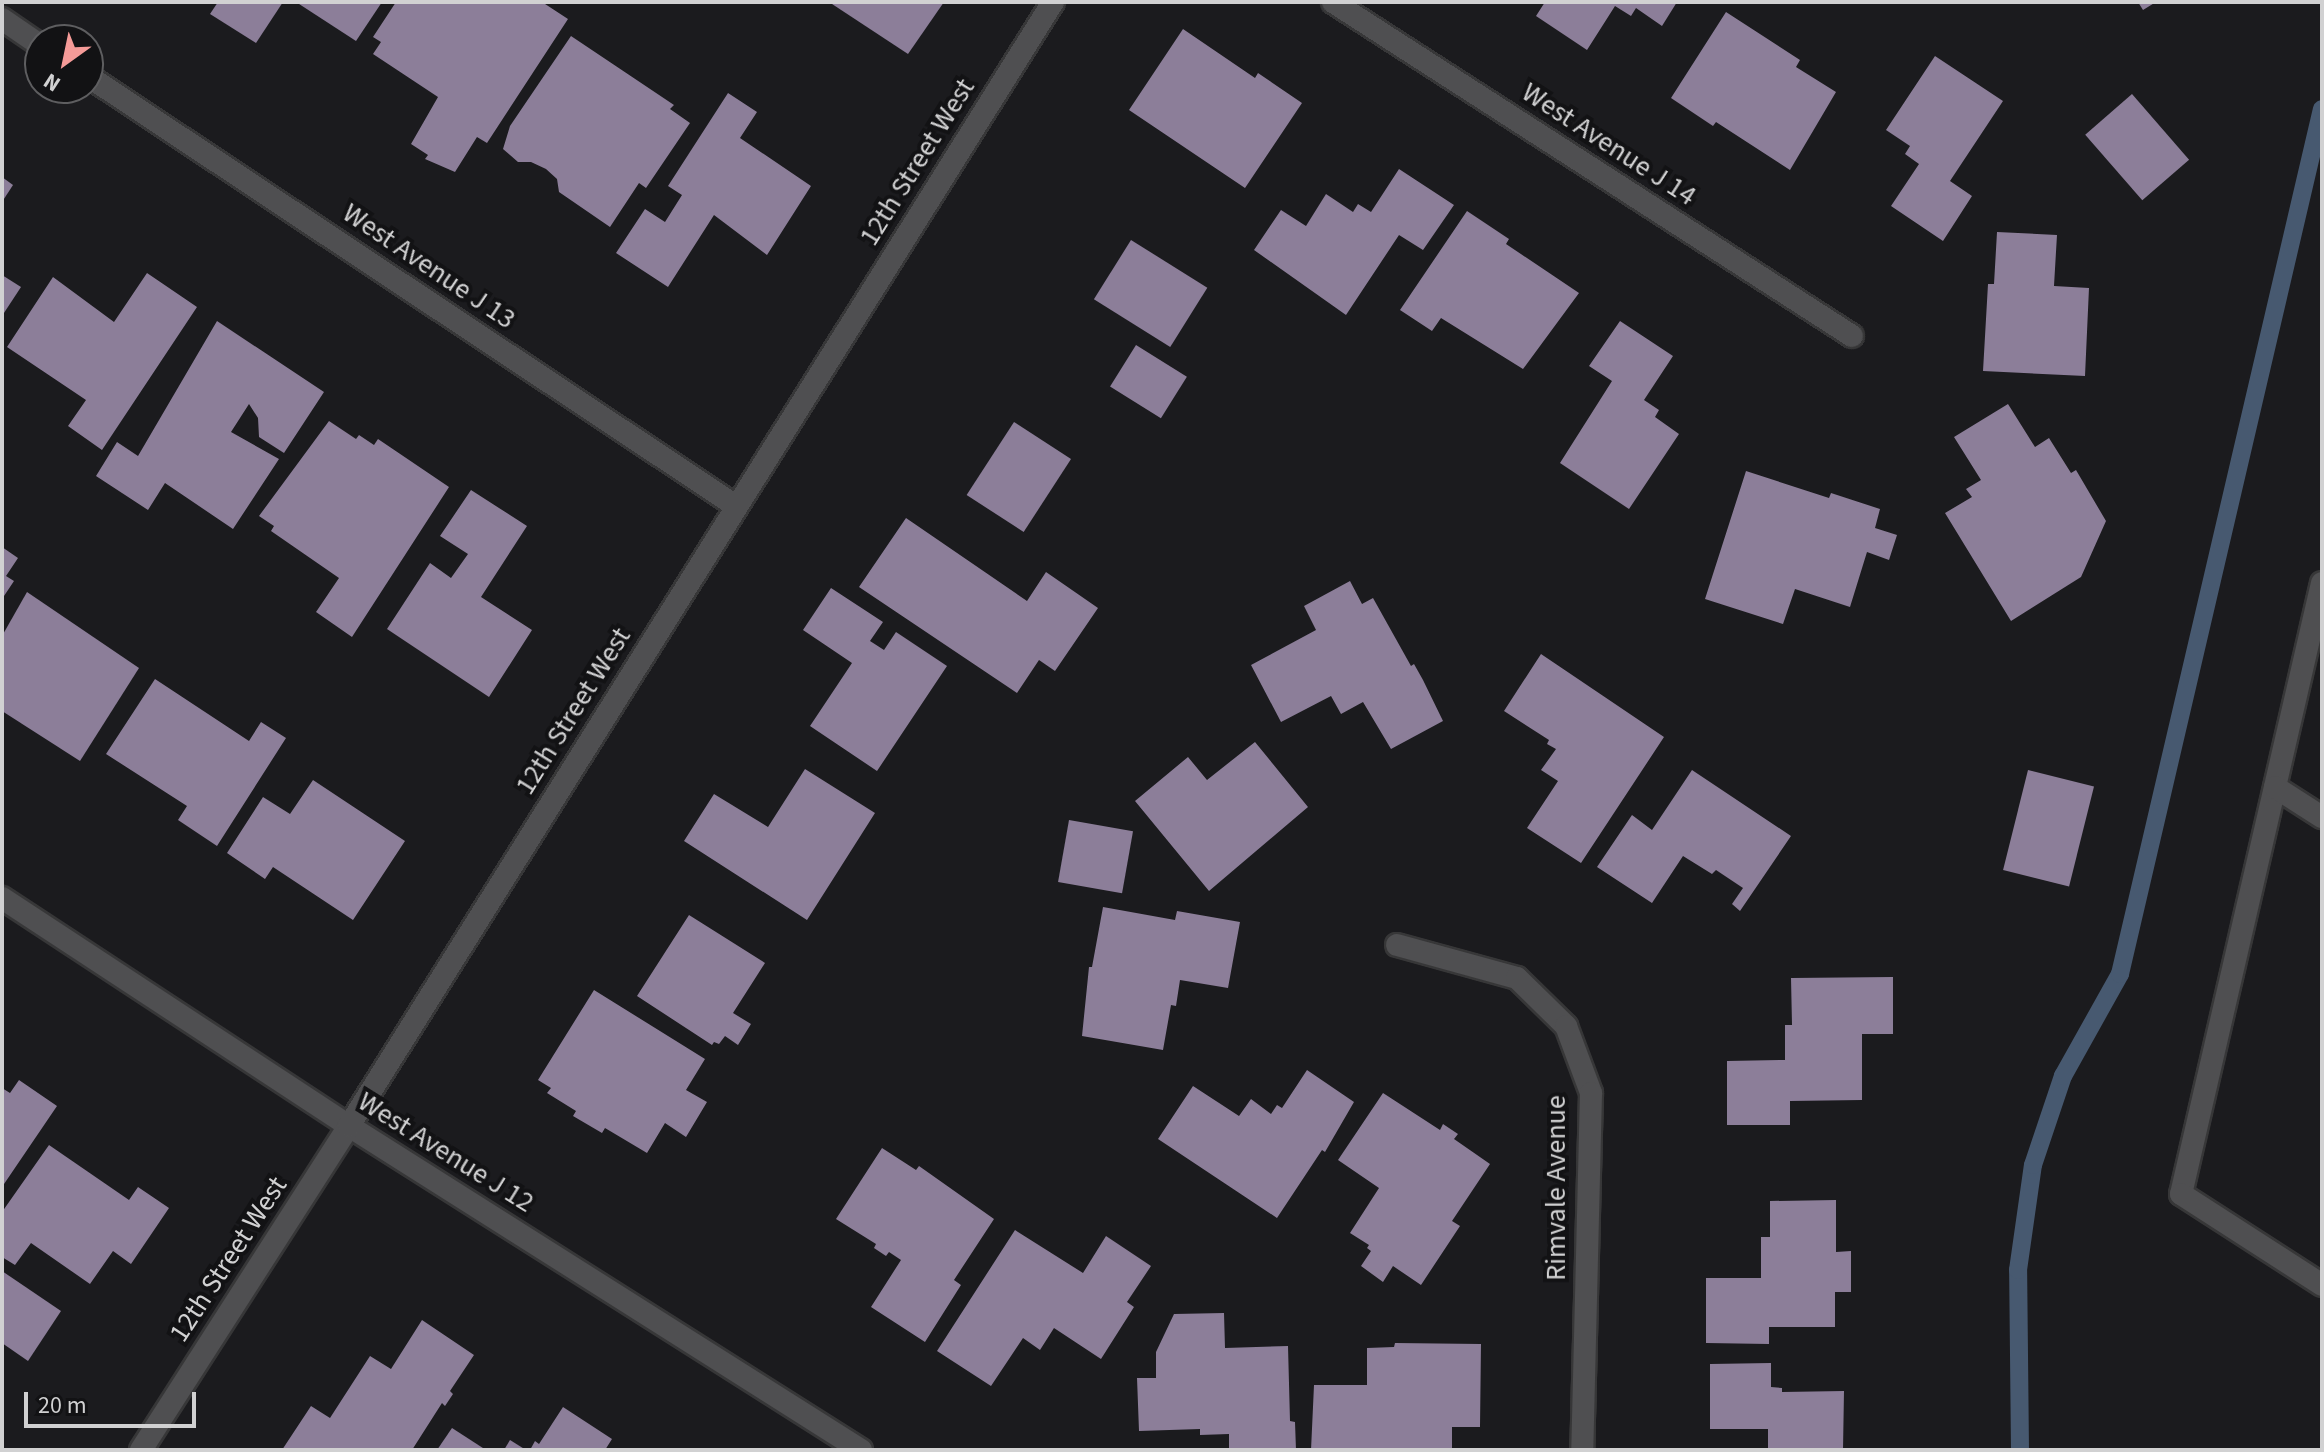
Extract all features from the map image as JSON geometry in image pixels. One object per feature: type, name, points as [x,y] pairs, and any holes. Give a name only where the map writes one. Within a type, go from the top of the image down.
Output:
[{"type":"street","name":"12th Street West","points":[[141,1450],[349,1126],[1053,2]]},
{"type":"street","name":"West Avenue J 14","points":[[1333,2],[1852,336]]},
{"type":"street","points":[[2,19],[24,34]]},
{"type":"street","name":"West Avenue J 13","points":[[104,87],[736,506]]},
{"type":"street","points":[[2322,583],[2315,647],[2275,787],[2181,1194],[2322,1285]]},
{"type":"street","points":[[2275,787],[2322,817]]},
{"type":"street","name":"West Avenue J 12","points":[[2,898],[349,1126],[861,1450]]},
{"type":"street","name":"Rimvale Avenue","points":[[1397,945],[1517,978],[1566,1026],[1591,1093],[1582,1450]]},
{"type":"building","points":[[218,2],[283,2],[256,43],[210,14]]},
{"type":"building","points":[[296,2],[382,2],[356,41]]},
{"type":"building","points":[[396,2],[542,2],[568,19],[487,143],[477,137],[455,172],[425,159],[428,155],[411,144],[438,97],[373,54],[381,42],[373,37]]},
{"type":"building","points":[[829,2],[944,2],[908,54]]},
{"type":"building","points":[[1545,2],[1677,2],[1662,26],[1636,8],[1631,16],[1615,6],[1587,50],[1536,16]]},
{"type":"building","points":[[2138,2],[2156,2],[2143,10]]},
{"type":"building","points":[[1726,12],[1800,60],[1796,67],[1836,92],[1790,170],[1716,122],[1713,126],[1671,98]]},
{"type":"building","points":[[1183,29],[1255,78],[1258,73],[1302,103],[1245,188],[1129,110]]},
{"type":"building","points":[[571,36],[674,105],[670,109],[690,123],[646,188],[639,183],[610,227],[559,192],[557,179],[546,169],[531,162],[518,162],[503,149],[510,126]]},
{"type":"building","points":[[1935,56],[2003,101],[1950,181],[1972,196],[1943,241],[1891,206],[1919,164],[1905,154],[1910,146],[1886,130]]},
{"type":"building","points":[[728,93],[757,112],[740,138],[811,186],[767,255],[714,215],[668,287],[616,253],[645,209],[665,222],[682,195],[668,186]]},
{"type":"building","points":[[2132,94],[2189,160],[2142,200],[2085,135]]},
{"type":"building","points":[[1399,169],[1454,205],[1423,250],[1399,235],[1346,315],[1254,250],[1281,210],[1306,226],[1326,194],[1353,212],[1358,204],[1371,212]]},
{"type":"building","points":[[2,177],[13,185],[2,202]]},
{"type":"building","points":[[1467,211],[1509,239],[1506,244],[1579,293],[1523,369],[1441,318],[1432,331],[1400,310]]},
{"type":"building","points":[[1997,232],[2057,235],[2054,286],[2089,288],[2085,376],[1983,371],[1988,284],[1994,284]]},
{"type":"building","points":[[1131,240],[1207,288],[1170,347],[1094,299]]},
{"type":"building","points":[[147,273],[197,307],[102,450],[68,426],[86,400],[7,347],[53,277],[114,322]]},
{"type":"building","points":[[2,275],[21,287],[2,316]]},
{"type":"building","points":[[217,321],[324,392],[284,453],[259,437],[258,418],[249,404],[231,432],[279,459],[233,529],[165,483],[148,510],[96,476],[117,442],[138,456]]},
{"type":"building","points":[[1620,321],[1673,356],[1644,400],[1659,410],[1655,417],[1679,434],[1629,509],[1560,463],[1612,381],[1589,366]]},
{"type":"building","points":[[1136,345],[1187,377],[1161,418],[1110,387]]},
{"type":"building","points":[[2008,404],[2035,447],[2049,438],[2071,473],[2076,470],[2106,521],[2081,577],[2011,621],[1945,513],[1972,497],[1966,489],[1981,480],[1954,437]]},
{"type":"building","points":[[329,421],[356,439],[359,435],[374,445],[378,439],[449,487],[352,637],[316,612],[339,578],[271,531],[274,526],[259,516]]},
{"type":"building","points":[[1014,422],[1071,459],[1024,532],[967,495]]},
{"type":"building","points":[[1746,471],[1829,498],[1831,493],[1880,509],[1875,528],[1897,535],[1889,560],[1867,552],[1850,607],[1795,589],[1783,624],[1705,599]]},
{"type":"building","points":[[471,490],[527,526],[481,597],[532,630],[489,697],[387,629],[430,563],[451,578],[468,554],[440,536]]},
{"type":"building","points":[[906,518],[1027,601],[1046,572],[1098,608],[1055,671],[1039,660],[1017,693],[859,587]]},
{"type":"building","points":[[2,547],[18,558],[6,576],[14,581],[2,599]]},
{"type":"building","points":[[1350,581],[1362,604],[1373,598],[1411,666],[1414,664],[1443,721],[1391,749],[1363,702],[1341,714],[1331,696],[1281,722],[1251,665],[1316,630],[1304,606]]},
{"type":"building","points":[[831,588],[883,622],[870,641],[884,650],[896,632],[947,666],[877,771],[810,726],[852,663],[803,630]]},
{"type":"building","points":[[27,592],[139,668],[80,761],[2,711],[2,636]]},
{"type":"building","points":[[1541,654],[1664,737],[1581,863],[1527,828],[1558,781],[1541,770],[1556,749],[1547,744],[1549,740],[1504,711]]},
{"type":"building","points":[[155,679],[249,741],[261,722],[286,738],[217,846],[178,820],[187,806],[106,754]]},
{"type":"building","points":[[1255,742],[1308,807],[1209,891],[1135,801],[1188,757],[1207,780]]},
{"type":"building","points":[[805,769],[875,813],[807,920],[684,841],[714,794],[768,827]]},
{"type":"building","points":[[1692,770],[1791,836],[1740,911],[1732,904],[1743,888],[1716,870],[1712,874],[1683,856],[1652,903],[1597,867],[1632,815],[1652,830]]},
{"type":"building","points":[[2028,770],[2094,786],[2069,886],[2003,870]]},
{"type":"building","points":[[313,780],[405,841],[353,920],[273,867],[265,879],[227,853],[263,797],[290,814]]},
{"type":"building","points":[[1069,820],[1133,831],[1122,893],[1058,882]]},
{"type":"building","points":[[1103,907],[1175,920],[1177,911],[1240,922],[1228,988],[1180,980],[1176,1006],[1171,1005],[1163,1050],[1082,1036],[1089,967],[1092,967]]},
{"type":"building","points":[[689,915],[765,963],[733,1013],[751,1024],[738,1045],[725,1036],[719,1044],[714,1042],[712,1045],[637,996]]},
{"type":"building","points":[[1893,977],[1893,1034],[1862,1034],[1862,1100],[1790,1101],[1790,1125],[1727,1125],[1727,1061],[1785,1060],[1785,1025],[1792,1025],[1791,978]]},
{"type":"building","points":[[594,990],[705,1059],[686,1090],[707,1102],[686,1137],[665,1123],[647,1153],[605,1128],[602,1133],[573,1116],[576,1111],[547,1093],[551,1088],[538,1080]]},
{"type":"building","points":[[1307,1070],[1354,1102],[1325,1152],[1322,1150],[1277,1218],[1158,1139],[1193,1086],[1239,1116],[1251,1099],[1271,1114],[1277,1105],[1282,1108]]},
{"type":"building","points":[[19,1080],[57,1106],[2,1187],[2,1088],[10,1093]]},
{"type":"building","points":[[1383,1093],[1440,1130],[1443,1124],[1458,1134],[1454,1139],[1490,1164],[1452,1221],[1460,1226],[1421,1285],[1393,1266],[1383,1282],[1361,1266],[1371,1251],[1367,1248],[1369,1245],[1350,1233],[1379,1188],[1338,1160]]},
{"type":"building","points":[[49,1145],[129,1200],[138,1187],[169,1208],[131,1264],[113,1251],[90,1284],[31,1243],[15,1265],[2,1257],[2,1212]]},
{"type":"building","points":[[882,1148],[916,1170],[919,1166],[994,1219],[954,1280],[961,1285],[925,1342],[871,1307],[901,1260],[889,1252],[886,1256],[874,1248],[876,1244],[836,1219]]},
{"type":"building","points":[[1836,1200],[1836,1252],[1851,1251],[1851,1292],[1835,1292],[1835,1327],[1769,1327],[1769,1344],[1706,1343],[1706,1278],[1761,1278],[1761,1237],[1770,1237],[1770,1201]]},
{"type":"building","points":[[1015,1230],[1083,1273],[1106,1236],[1151,1266],[1127,1302],[1134,1307],[1101,1359],[1054,1328],[1040,1350],[1023,1338],[991,1386],[937,1351]]},
{"type":"building","points":[[2,1271],[61,1311],[28,1361],[2,1343]]},
{"type":"building","points":[[1224,1313],[1225,1348],[1288,1346],[1290,1421],[1295,1422],[1296,1450],[1229,1450],[1229,1434],[1200,1435],[1200,1429],[1139,1431],[1137,1378],[1156,1378],[1156,1352],[1174,1314]]},
{"type":"building","points":[[422,1320],[474,1355],[450,1391],[453,1394],[445,1406],[442,1403],[412,1450],[282,1450],[311,1406],[330,1418],[370,1356],[391,1369]]},
{"type":"building","points":[[1395,1343],[1481,1344],[1480,1427],[1452,1427],[1452,1450],[1311,1450],[1314,1385],[1367,1385],[1367,1348],[1394,1347]]},
{"type":"building","points":[[1771,1363],[1771,1387],[1782,1388],[1782,1392],[1844,1391],[1843,1450],[1768,1450],[1768,1429],[1710,1429],[1710,1364]]},
{"type":"building","points":[[563,1407],[612,1439],[605,1450],[530,1450],[535,1441],[539,1444]]},
{"type":"building","points":[[452,1428],[486,1450],[437,1450]]},
{"type":"building","points":[[510,1440],[526,1450],[504,1450]]},
{"type":"waterway","points":[[2020,1450],[2018,1270],[2033,1165],[2063,1076],[2120,974],[2322,109]]}]
